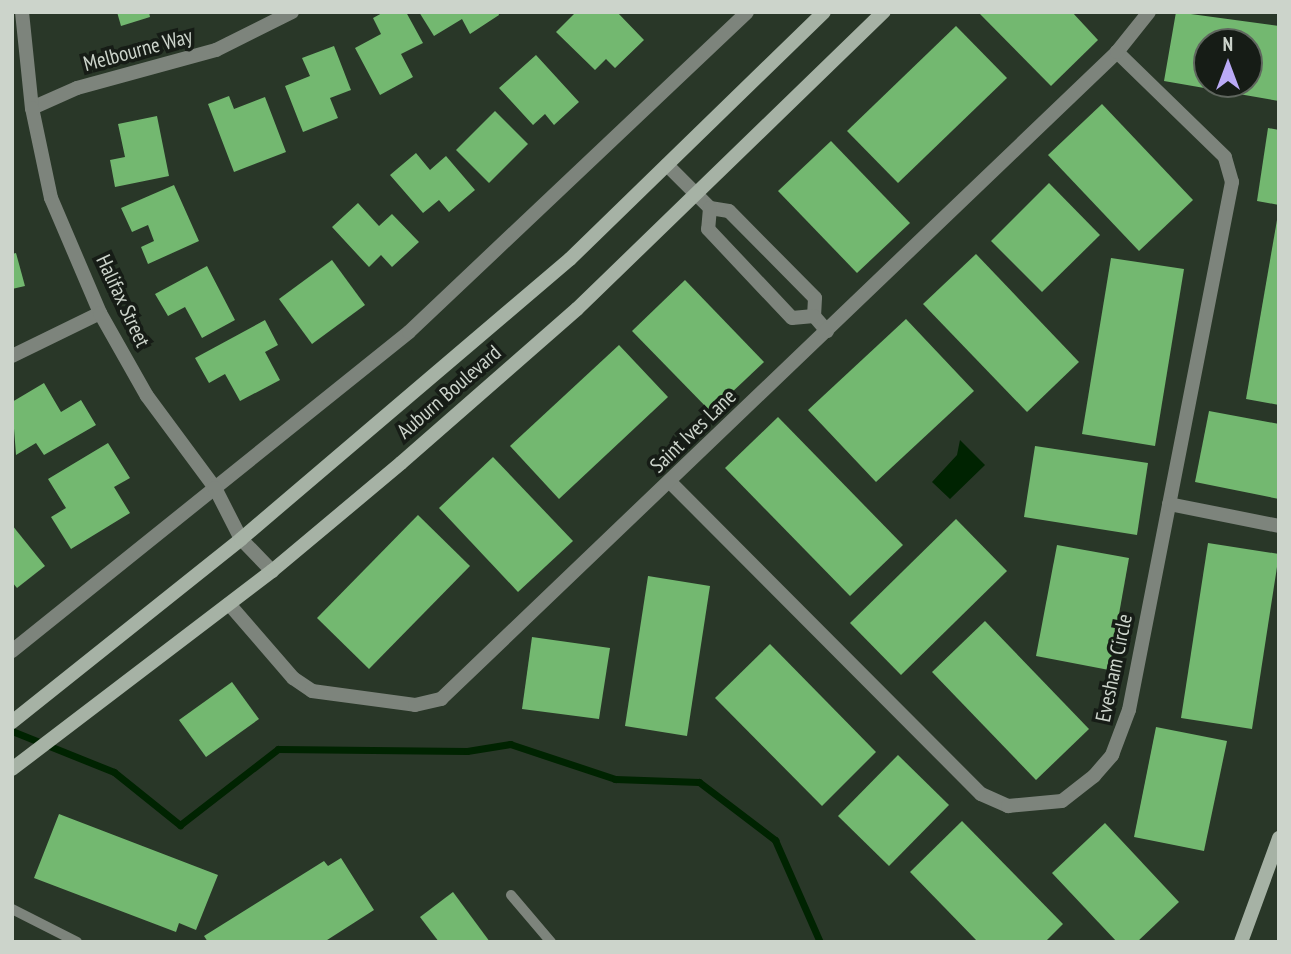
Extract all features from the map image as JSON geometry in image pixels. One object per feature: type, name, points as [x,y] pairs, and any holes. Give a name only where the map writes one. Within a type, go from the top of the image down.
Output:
[{"type":"main road","name":"Auburn Boulevard","points":[[15,719],[241,540],[569,260],[824,12]]},
{"type":"main road","name":"Auburn Boulevard","points":[[12,769],[272,571],[577,309],[884,12]]},
{"type":"main road","points":[[1241,942],[1279,838]]},
{"type":"street","name":"Halifax Street","points":[[22,12],[32,108],[51,198],[100,313],[147,396],[215,488],[241,540],[272,571]]},
{"type":"street","name":"Melbourne Way","points":[[32,108],[78,88],[216,50],[292,12]]},
{"type":"street","points":[[12,651],[409,332],[747,12]]},
{"type":"street","name":"Saint Ives Lane","points":[[229,604],[293,678],[312,691],[415,705],[441,698],[671,483],[1117,52],[1149,12]]},
{"type":"street","name":"Evesham Circle","points":[[671,483],[981,794],[1008,806],[1062,801],[1112,755],[1129,710],[1232,182],[1225,156],[1117,52]]},
{"type":"street","points":[[667,165],[710,208],[729,211],[815,298],[814,316],[827,331]]},
{"type":"street","points":[[710,208],[708,229],[792,318],[814,316]]},
{"type":"street","points":[[12,356],[100,313]]},
{"type":"street","points":[[1169,504],[1279,526]]},
{"type":"lane","points":[[511,895],[551,942]]},
{"type":"lane","points":[[12,909],[77,942]]},
{"type":"shaded area","points":[[960,440],[985,465],[950,499],[932,482],[957,455]]},
{"type":"building","points":[[117,12],[149,12],[150,17],[121,26]]},
{"type":"building","points":[[384,12],[406,12],[423,43],[401,54],[413,77],[380,95],[355,48],[381,34],[373,18]]},
{"type":"building","points":[[419,12],[498,12],[499,15],[470,34],[462,19],[434,36]]},
{"type":"building","points":[[576,12],[617,12],[644,40],[615,68],[606,59],[595,70],[556,32]]},
{"type":"building","points":[[978,12],[1072,12],[1098,40],[1051,86]]},
{"type":"building","points":[[1176,12],[1279,26],[1279,101],[1262,98],[1263,28],[1193,28],[1193,86],[1164,81]]},
{"type":"building","points":[[956,26],[1007,78],[898,183],[847,131]]},
{"type":"building","points":[[334,46],[351,90],[330,98],[338,118],[303,132],[285,86],[310,76],[302,58]]},
{"type":"building","points":[[536,55],[579,102],[554,125],[545,114],[533,125],[499,88]]},
{"type":"building","points":[[229,96],[234,109],[265,97],[286,152],[234,172],[208,104]]},
{"type":"building","points":[[1102,104],[1193,200],[1139,251],[1048,155]]},
{"type":"building","points":[[495,111],[528,144],[489,183],[456,150]]},
{"type":"building","points":[[157,116],[169,176],[115,187],[110,160],[125,157],[118,124]]},
{"type":"building","points":[[1268,128],[1279,130],[1279,205],[1257,201]]},
{"type":"building","points":[[831,141],[910,223],[857,273],[778,191]]},
{"type":"building","points":[[416,153],[430,170],[446,156],[475,190],[449,212],[439,200],[423,213],[390,175]]},
{"type":"building","points":[[1049,183],[1100,235],[1042,292],[991,241]]},
{"type":"building","points":[[174,185],[199,241],[148,264],[141,247],[154,241],[148,225],[132,232],[121,208]]},
{"type":"building","points":[[358,203],[379,226],[392,214],[419,242],[392,267],[381,255],[369,267],[332,227]]},
{"type":"building","points":[[1279,220],[1279,405],[1246,399]]},
{"type":"building","points":[[16,253],[25,286],[12,289],[12,254]]},
{"type":"building","points":[[976,254],[1079,362],[1027,412],[923,304]]},
{"type":"building","points":[[1111,258],[1184,269],[1155,446],[1082,434]]},
{"type":"building","points":[[332,260],[365,305],[312,344],[279,299]]},
{"type":"building","points":[[207,266],[235,320],[202,338],[185,307],[168,316],[155,294]]},
{"type":"building","points":[[685,280],[764,362],[711,412],[632,331]]},
{"type":"building","points":[[906,319],[974,391],[876,482],[808,410]]},
{"type":"building","points":[[265,320],[278,345],[265,352],[280,380],[240,401],[225,374],[209,383],[195,358]]},
{"type":"building","points":[[619,345],[668,397],[559,499],[510,446]]},
{"type":"building","points":[[44,383],[61,412],[81,400],[96,425],[44,455],[36,443],[16,455],[12,402]]},
{"type":"building","points":[[1209,411],[1279,424],[1279,499],[1195,482]]},
{"type":"building","points":[[778,417],[903,545],[850,596],[725,468]]},
{"type":"building","points":[[108,443],[130,478],[114,487],[130,513],[71,549],[51,517],[66,508],[48,479]]},
{"type":"building","points":[[1035,446],[1148,463],[1137,535],[1024,517]]},
{"type":"building","points":[[493,457],[573,541],[518,592],[439,508]]},
{"type":"building","points":[[418,515],[470,566],[369,669],[317,618]]},
{"type":"building","points":[[956,519],[1007,571],[901,675],[850,623]]},
{"type":"building","points":[[12,525],[45,566],[17,588],[12,582]]},
{"type":"building","points":[[1208,543],[1279,554],[1252,729],[1181,718]]},
{"type":"building","points":[[1057,545],[1129,558],[1109,670],[1036,656]]},
{"type":"building","points":[[648,576],[710,586],[687,736],[625,726]]},
{"type":"building","points":[[985,621],[1089,729],[1036,780],[932,672]]},
{"type":"building","points":[[532,637],[610,648],[599,719],[522,709]]},
{"type":"building","points":[[770,644],[876,752],[822,806],[715,698]]},
{"type":"building","points":[[232,682],[259,719],[206,757],[179,720]]},
{"type":"building","points":[[1156,727],[1227,741],[1204,851],[1134,837]]},
{"type":"building","points":[[898,755],[949,805],[889,866],[838,816]]},
{"type":"building","points":[[59,814],[218,875],[196,930],[179,923],[176,932],[34,878]]},
{"type":"building","points":[[962,821],[1063,924],[1045,942],[978,942],[910,872]]},
{"type":"building","points":[[1105,823],[1179,902],[1137,942],[1117,942],[1052,873]]},
{"type":"building","points":[[341,858],[374,910],[324,942],[208,942],[204,936],[324,861],[328,866]]},
{"type":"building","points":[[453,892],[490,942],[439,942],[420,917]]},
{"type":"waterway","points":[[12,731],[114,772],[180,825],[278,749],[467,751],[510,744],[615,779],[699,782],[775,840],[820,942]]}]
